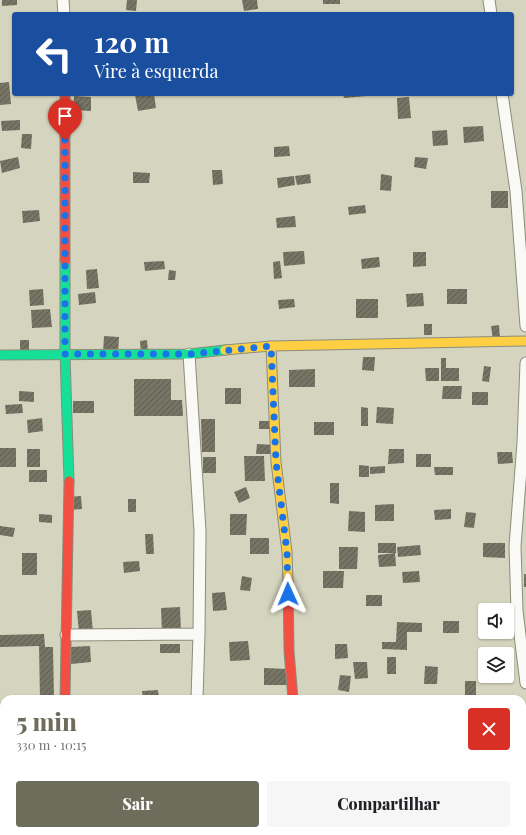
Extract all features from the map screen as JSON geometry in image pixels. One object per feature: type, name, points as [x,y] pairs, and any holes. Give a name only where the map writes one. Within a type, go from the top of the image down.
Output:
[{"type":"street","points":[[63,0],[64,12]]},
{"type":"street","points":[[489,0],[491,12]]},
{"type":"street","points":[[65,96],[65,354],[68,483],[65,695]]},
{"type":"street","points":[[502,96],[516,191],[526,326]]},
{"type":"street","points":[[0,355],[190,354],[271,346],[526,342]]},
{"type":"street","points":[[271,346],[276,462],[287,552],[289,651],[293,695]]},
{"type":"street","points":[[190,354],[200,531],[200,634],[197,695]]},
{"type":"street","points":[[526,363],[523,443],[515,546],[518,611],[526,683]]},
{"type":"street","points":[[66,635],[200,634]]},
{"type":"building","points":[[2,0],[17,0],[17,5],[2,6]]},
{"type":"building","points":[[127,0],[137,0],[136,11],[126,10]]},
{"type":"building","points":[[242,0],[257,0],[258,9],[244,11]]},
{"type":"building","points":[[323,0],[340,0],[340,4],[323,4]]},
{"type":"building","points":[[9,82],[11,104],[0,105],[0,83]]},
{"type":"building","points":[[74,96],[91,97],[91,111],[74,110]]},
{"type":"building","points":[[135,96],[154,96],[156,108],[138,111]]},
{"type":"building","points":[[344,96],[367,96],[344,98]]},
{"type":"building","points":[[409,97],[411,118],[398,119],[397,98]]},
{"type":"building","points":[[20,120],[20,130],[2,131],[1,121]]},
{"type":"building","points":[[483,126],[484,141],[464,143],[463,127]]},
{"type":"building","points":[[447,130],[448,145],[433,146],[432,131]]},
{"type":"building","points":[[22,134],[32,134],[31,149],[21,148]]},
{"type":"building","points":[[289,146],[290,156],[274,157],[274,147]]},
{"type":"building","points":[[18,157],[20,168],[2,173],[0,161]]},
{"type":"building","points":[[415,157],[428,158],[426,169],[414,167]]},
{"type":"building","points":[[212,170],[222,170],[223,184],[213,185]]},
{"type":"building","points":[[133,172],[150,173],[149,183],[133,183]]},
{"type":"building","points":[[310,174],[311,183],[297,185],[295,176]]},
{"type":"building","points":[[381,174],[392,176],[391,191],[380,190]]},
{"type":"building","points":[[294,176],[295,185],[278,188],[277,178]]},
{"type":"building","points":[[491,191],[508,191],[508,208],[491,208]]},
{"type":"building","points":[[365,205],[366,213],[349,215],[348,207]]},
{"type":"building","points":[[39,210],[40,221],[23,223],[22,211]]},
{"type":"building","points":[[295,216],[296,227],[277,228],[276,218]]},
{"type":"building","points":[[304,251],[305,264],[284,266],[283,252]]},
{"type":"building","points":[[413,252],[426,252],[426,266],[413,267]]},
{"type":"building","points":[[379,257],[380,267],[362,269],[361,259]]},
{"type":"building","points":[[164,261],[165,269],[145,271],[144,262]]},
{"type":"building","points":[[280,261],[282,278],[274,279],[273,262]]},
{"type":"building","points":[[97,269],[99,288],[87,289],[86,270]]},
{"type":"building","points":[[169,270],[176,271],[175,280],[168,280]]},
{"type":"building","points":[[43,289],[44,305],[30,306],[29,290]]},
{"type":"building","points":[[447,289],[467,289],[467,304],[447,304]]},
{"type":"building","points":[[95,292],[96,303],[79,305],[78,294]]},
{"type":"building","points":[[423,293],[424,306],[407,307],[406,294]]},
{"type":"building","points":[[294,299],[295,307],[279,309],[278,300]]},
{"type":"building","points":[[356,299],[378,299],[378,318],[356,318]]},
{"type":"building","points":[[50,309],[52,327],[32,328],[31,310]]},
{"type":"building","points":[[424,324],[432,324],[432,335],[424,335]]},
{"type":"building","points":[[499,325],[500,339],[493,340],[491,326]]},
{"type":"building","points":[[104,336],[119,337],[118,354],[103,353]]},
{"type":"building","points":[[20,340],[29,340],[29,354],[20,353]]},
{"type":"building","points":[[147,340],[148,352],[141,353],[140,341]]},
{"type":"building","points":[[363,357],[375,357],[374,371],[362,370]]},
{"type":"building","points":[[441,358],[446,358],[446,368],[459,368],[459,381],[441,381]]},
{"type":"building","points":[[484,366],[491,367],[489,382],[482,381]]},
{"type":"building","points":[[425,368],[439,368],[439,381],[426,381]]},
{"type":"building","points":[[315,369],[315,387],[289,387],[289,370]]},
{"type":"building","points":[[134,379],[171,379],[171,400],[182,400],[183,416],[134,416]]},
{"type":"building","points":[[443,386],[462,386],[461,399],[442,399]]},
{"type":"building","points":[[225,388],[241,388],[241,404],[225,404]]},
{"type":"building","points":[[19,391],[34,392],[34,402],[19,401]]},
{"type":"building","points":[[472,392],[488,392],[488,405],[472,405]]},
{"type":"building","points":[[73,401],[94,401],[94,413],[73,413]]},
{"type":"building","points":[[22,404],[23,413],[6,414],[5,405]]},
{"type":"building","points":[[361,407],[368,408],[368,426],[361,426]]},
{"type":"building","points":[[377,407],[394,408],[393,424],[376,423]]},
{"type":"building","points":[[42,418],[43,431],[28,433],[27,420]]},
{"type":"building","points":[[201,419],[215,419],[215,452],[202,452]]},
{"type":"building","points":[[259,421],[277,421],[277,429],[259,429]]},
{"type":"building","points":[[314,422],[334,422],[334,435],[314,435]]},
{"type":"building","points":[[257,444],[276,445],[276,454],[256,454]]},
{"type":"building","points":[[0,448],[16,448],[16,467],[0,467]]},
{"type":"building","points":[[27,449],[40,449],[40,467],[27,467]]},
{"type":"building","points":[[389,449],[404,449],[404,463],[388,464]]},
{"type":"building","points":[[497,452],[512,452],[513,463],[498,464]]},
{"type":"building","points":[[416,454],[431,454],[431,467],[416,467]]},
{"type":"building","points":[[244,456],[264,456],[265,481],[245,481]]},
{"type":"building","points":[[203,457],[216,457],[216,473],[203,473]]},
{"type":"building","points":[[359,465],[369,466],[369,477],[359,477]]},
{"type":"building","points":[[385,466],[385,473],[370,474],[370,467]]},
{"type":"building","points":[[434,467],[453,467],[453,475],[435,475]]},
{"type":"building","points":[[29,470],[47,470],[47,482],[29,482]]},
{"type":"building","points":[[330,483],[339,483],[339,504],[330,503]]},
{"type":"building","points":[[246,487],[250,498],[239,503],[234,492]]},
{"type":"building","points":[[81,496],[82,509],[69,510],[68,497]]},
{"type":"building","points":[[128,499],[136,499],[136,512],[128,512]]},
{"type":"building","points":[[394,504],[394,521],[375,521],[375,505]]},
{"type":"building","points":[[451,509],[451,519],[435,520],[434,510]]},
{"type":"building","points":[[349,511],[365,512],[365,532],[348,531]]},
{"type":"building","points":[[466,512],[476,513],[474,528],[464,527]]},
{"type":"building","points":[[39,514],[52,515],[52,523],[39,522]]},
{"type":"building","points":[[230,514],[247,514],[246,535],[230,535]]},
{"type":"building","points":[[0,526],[15,528],[13,537],[0,535]]},
{"type":"building","points":[[145,534],[153,534],[154,554],[146,554]]},
{"type":"building","points":[[250,538],[269,538],[269,554],[250,554]]},
{"type":"building","points":[[378,543],[396,543],[396,553],[378,553]]},
{"type":"building","points":[[483,543],[505,543],[505,558],[483,557]]},
{"type":"building","points":[[420,545],[421,555],[398,557],[397,547]]},
{"type":"building","points":[[339,547],[358,547],[357,569],[339,569]]},
{"type":"building","points":[[22,553],[37,553],[37,575],[22,575]]},
{"type":"building","points":[[395,553],[396,566],[379,567],[378,555]]},
{"type":"building","points":[[139,561],[140,571],[124,573],[123,562]]},
{"type":"building","points":[[323,571],[344,571],[343,588],[323,588]]},
{"type":"building","points":[[419,571],[420,582],[403,583],[402,572]]},
{"type":"building","points":[[524,574],[526,574],[526,587],[524,587]]},
{"type":"building","points":[[242,576],[252,578],[250,591],[240,590]]},
{"type":"building","points":[[225,592],[227,610],[213,611],[212,593]]},
{"type":"building","points":[[366,595],[382,595],[382,606],[366,606]]},
{"type":"building","points":[[180,607],[181,632],[162,633],[161,608]]},
{"type":"building","points":[[91,610],[93,632],[79,633],[77,611]]},
{"type":"building","points":[[443,621],[459,621],[459,633],[443,633]]},
{"type":"building","points":[[397,622],[422,623],[422,632],[407,632],[407,650],[382,649],[382,642],[396,642]]},
{"type":"building","points":[[44,634],[45,647],[53,647],[54,695],[40,695],[39,646],[0,647],[0,635]]},
{"type":"building","points":[[248,641],[250,660],[230,661],[229,642]]},
{"type":"building","points":[[160,644],[180,644],[180,653],[160,653]]},
{"type":"building","points":[[335,644],[347,644],[348,658],[335,659]]},
{"type":"building","points":[[90,646],[91,662],[71,664],[70,647]]},
{"type":"building","points":[[387,657],[396,657],[396,674],[387,674]]},
{"type":"building","points":[[353,662],[367,662],[368,678],[355,679]]},
{"type":"building","points":[[425,666],[438,667],[437,684],[424,684]]},
{"type":"building","points":[[264,668],[288,669],[288,685],[264,685]]},
{"type":"building","points":[[340,675],[351,676],[349,692],[338,690]]},
{"type":"building","points":[[465,681],[476,681],[476,695],[465,695]]},
{"type":"building","points":[[158,690],[159,695],[142,695],[142,691]]},
{"type":"traffic: fast","points":[[65,261],[65,354],[69,481]]},
{"type":"traffic: fast","points":[[0,355],[189,354],[225,350]]},
{"type":"traffic: slow","points":[[225,350],[271,346],[526,341]]},
{"type":"traffic: slow","points":[[271,346],[276,462],[287,552],[288,582]]},
{"type":"traffic: jam","points":[[65,96],[65,261]]},
{"type":"traffic: jam","points":[[65,695],[69,481]]},
{"type":"traffic: jam","points":[[288,582],[289,651],[293,695]]},
{"type":"route","points":[[65,140],[65,354],[190,354],[271,346],[276,462],[287,552],[288,594]]}]
